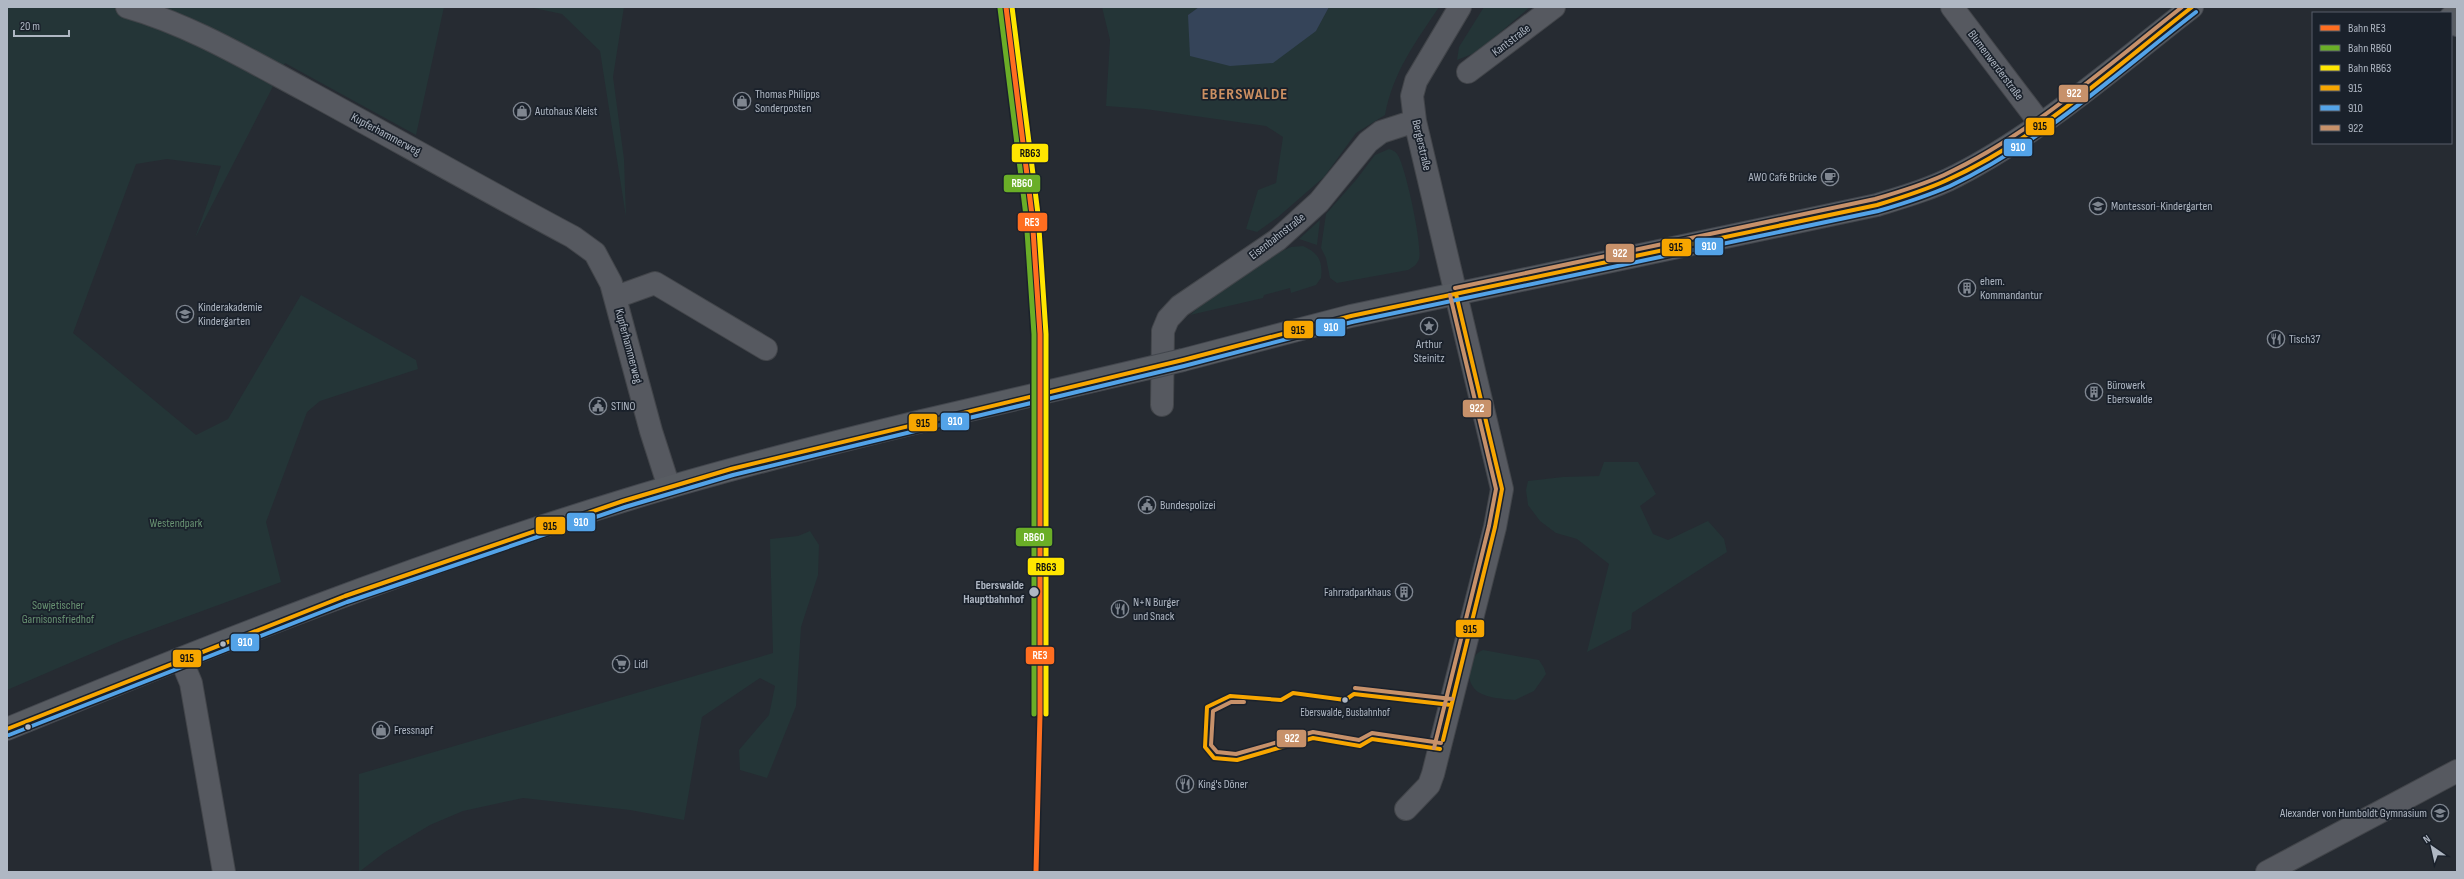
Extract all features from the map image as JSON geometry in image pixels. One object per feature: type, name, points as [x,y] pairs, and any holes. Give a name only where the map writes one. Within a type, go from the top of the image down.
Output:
[{"type":"main road","points":[[7,729],[181,659],[430,566],[669,487],[754,463],[922,421],[1183,360],[1339,318],[1877,205],[1914,194],[1955,177],[1998,153],[2040,123],[2192,7]]},
{"type":"street","name":"Kupferhammerweg","points":[[126,7],[158,16],[202,36],[573,237],[595,253],[611,283],[616,297],[651,431],[669,487]]},
{"type":"street","name":"Bergerstraße","points":[[1406,809],[1429,785],[1433,774],[1496,527],[1502,489],[1416,121],[1412,96],[1416,81],[1460,7]]},
{"type":"street","name":"Kantstraße","points":[[1468,72],[1554,7]]},
{"type":"street","name":"Blumenwerderstraße","points":[[1952,7],[2040,123]]},
{"type":"street","name":"Eisenbahnstraße","points":[[1162,405],[1163,331],[1168,318],[1180,306],[1277,240],[1319,202],[1368,142],[1381,132],[1416,121]]},
{"type":"street","name":"Kupferhammerweg","points":[[616,297],[656,283],[766,348]]},
{"type":"street","points":[[181,659],[191,683],[224,872]]},
{"type":"street","points":[[2267,872],[2457,771]]},
{"type":"green space","name":"Westendpark","points":[[7,7],[444,7],[416,135],[285,63],[195,238],[221,166],[167,159],[136,164],[73,333],[196,435],[228,419],[301,295],[416,360],[418,369],[320,401],[307,412],[266,522],[281,582],[123,640],[7,690]]},
{"type":"green space","points":[[529,7],[624,7],[613,77],[624,159],[626,217],[600,51],[562,14]]},
{"type":"green space","points":[[1102,7],[1199,7],[1188,15],[1316,31],[1329,7],[1439,7],[1413,46],[1399,71],[1393,85],[1385,115],[1356,133],[1324,177],[1278,217],[1257,232],[1246,229],[1258,190],[1276,183],[1283,137],[1266,126],[1145,109],[1106,106],[1110,40]]},
{"type":"green space","points":[[1484,7],[1530,7],[1477,52],[1457,60],[1459,47]]},
{"type":"green space","points":[[1389,149],[1397,154],[1409,188],[1420,251],[1419,259],[1413,267],[1408,270],[1337,283],[1330,278],[1326,258],[1321,248],[1326,214],[1356,180],[1375,155]]},
{"type":"green space","points":[[1320,220],[1317,245],[1299,239]]},
{"type":"green space","points":[[1303,246],[1313,252],[1319,259],[1321,278],[1316,285],[1291,293],[1290,288],[1264,295],[1263,298],[1190,315],[1210,298],[1280,252],[1291,247]]},
{"type":"green space","points":[[1604,462],[1638,462],[1656,494],[1640,506],[1653,534],[1668,540],[1708,521],[1724,539],[1727,552],[1632,613],[1631,629],[1587,652],[1609,564],[1577,539],[1556,533],[1540,521],[1528,505],[1526,490],[1528,481],[1563,477],[1599,476]]},
{"type":"green space","points":[[810,531],[819,545],[818,575],[801,627],[796,706],[767,778],[740,770],[739,750],[769,715],[775,686],[760,678],[702,717],[684,820],[630,810],[523,798],[463,811],[430,825],[385,852],[359,872],[359,774],[773,653],[770,539],[798,536]]},
{"type":"green space","points":[[1483,650],[1539,660],[1546,674],[1534,691],[1515,700],[1486,696],[1474,688],[1469,676],[1471,663],[1478,653]]},
{"type":"water","points":[[1199,7],[1329,7],[1316,31],[1273,63],[1230,66],[1190,56],[1188,15]]},
{"type":"rail line","name":"RE3","points":[[1006,7],[1032,215],[1040,334],[1040,714],[1036,872]]},
{"type":"rail line","name":"RB63","points":[[1012,7],[1038,214],[1046,334],[1046,714]]},
{"type":"rail line","name":"RB60","points":[[1000,8],[1026,216],[1034,334],[1034,714]]},
{"type":"transit line","name":"922","points":[[1455,288],[1875,199],[1927,182],[1944,175],[2008,140],[2068,98],[2182,7]]},
{"type":"transit line","name":"915","points":[[7,729],[345,596],[623,501],[731,469],[1183,360],[1351,316],[1877,205],[1903,197],[1945,181],[1979,164],[2043,124],[2074,102],[2192,7]]},
{"type":"transit line","name":"910","points":[[9,735],[347,602],[625,507],[733,475],[1184,366],[1352,322],[1878,211],[1905,203],[1950,186],[1983,169],[2016,149],[2078,106],[2196,12]]},
{"type":"transit line","name":"915","points":[[1443,740],[1495,527],[1502,489],[1456,294]]},
{"type":"transit line","name":"922","points":[[1434,748],[1489,526],[1496,489],[1450,295]]},
{"type":"transit line","name":"922","points":[[1355,688],[1452,699]]},
{"type":"transit line","name":"915","points":[[1440,749],[1372,739],[1360,746],[1313,738],[1237,760],[1214,758],[1205,747],[1207,707],[1230,696],[1281,700],[1293,693],[1345,700],[1354,694],[1451,705]]},
{"type":"transit line","name":"922","points":[[1244,702],[1231,702],[1213,711],[1211,745],[1217,752],[1236,754],[1313,732],[1359,740],[1372,733],[1441,743]]},
{"type":"place","name":"Thomas Philipps Sonderposten","points":[[742,101]]},
{"type":"place","name":"Autohaus Kleist","points":[[522,111]]},
{"type":"place","name":"AWO Café Brücke","points":[[1830,177]]},
{"type":"place","name":"Montessori-Kindergarten","points":[[2098,206]]},
{"type":"place","name":"ehem. Kommandantur","points":[[1967,288]]},
{"type":"place","name":"Kinderakademie Kindergarten","points":[[185,314]]},
{"type":"place","name":"Arthur Steinitz","points":[[1429,326]]},
{"type":"place","name":"Tisch37","points":[[2276,339]]},
{"type":"place","name":"Bürowerk Eberswalde","points":[[2094,392]]},
{"type":"place","name":"STINO","points":[[598,406]]},
{"type":"place","name":"Bundespolizei","points":[[1147,505]]},
{"type":"place","name":"Eberswalde Hauptbahnhof","points":[[1034,592]]},
{"type":"place","name":"Fahrradparkhaus","points":[[1404,592]]},
{"type":"place","name":"N+N Burger und Snack","points":[[1120,609]]},
{"type":"place","name":"Lidl","points":[[621,664]]},
{"type":"place","name":"Eberswalde, Busbahnhof","points":[[1345,700]]},
{"type":"place","name":"Fressnapf","points":[[381,730]]},
{"type":"place","name":"King's Döner","points":[[1185,784]]},
{"type":"place","name":"Alexander von Humboldt Gymnasium","points":[[2440,813]]},
{"type":"district","name":"EBERSWALDE","points":[[1245,93]]},
{"type":"park label","name":"Sowjetischer Garnisonsfriedhof","points":[[58,612]]}]
